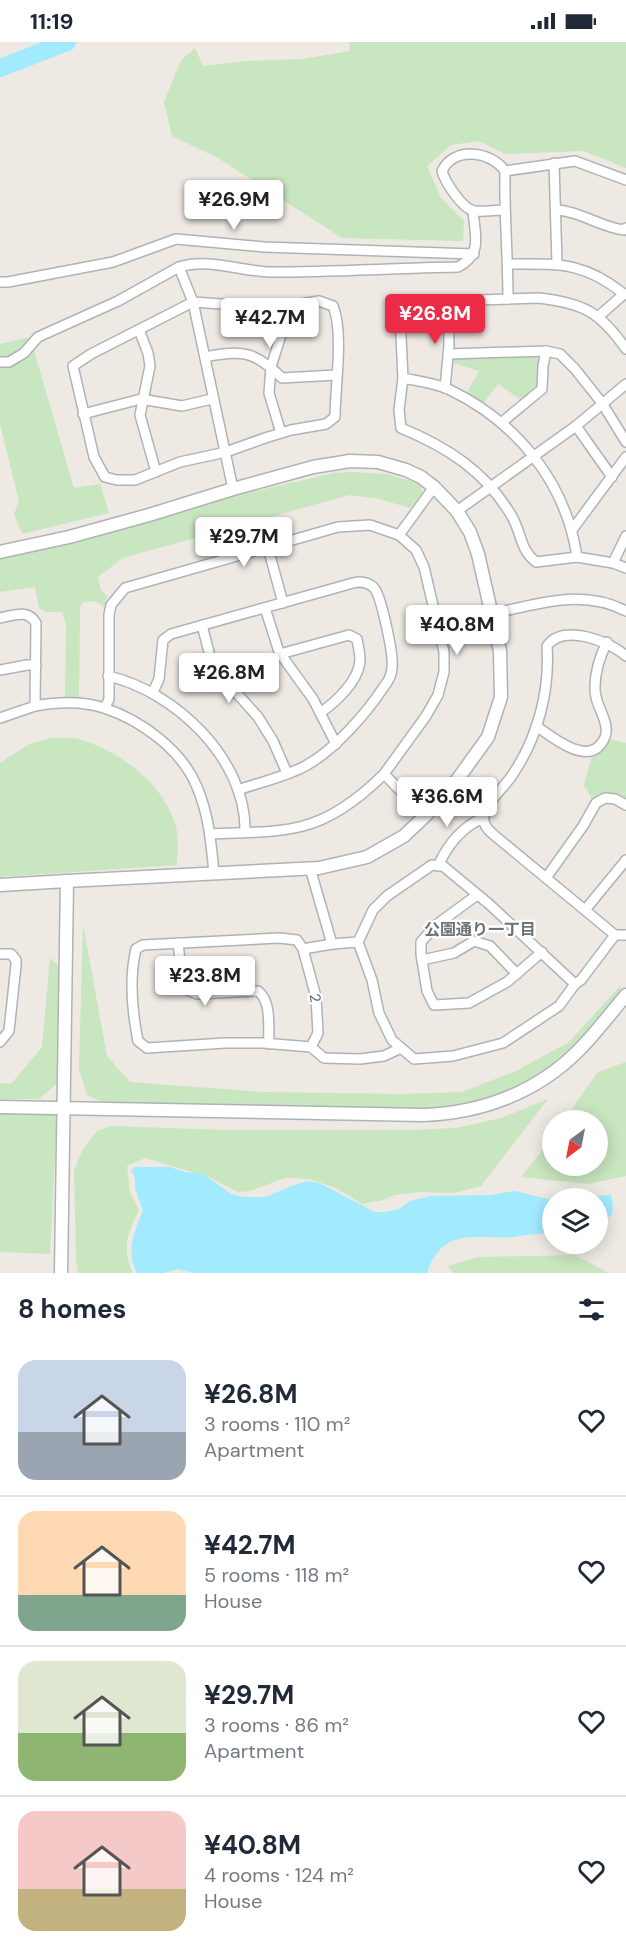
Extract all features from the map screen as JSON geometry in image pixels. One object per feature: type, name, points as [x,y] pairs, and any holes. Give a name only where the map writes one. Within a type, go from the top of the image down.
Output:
[{"type":"street","points":[[504,210],[473,211],[467,208],[445,179],[442,171],[446,164],[453,158],[472,154],[493,160],[505,171],[504,210],[508,299]]},
{"type":"street","points":[[505,171],[575,160],[626,180]]},
{"type":"street","points":[[554,163],[557,263]]},
{"type":"street","points":[[556,210],[567,210],[614,229],[624,230],[626,228]]},
{"type":"street","points":[[0,362],[9,362],[24,353],[38,337],[118,301],[179,267],[190,264],[271,272],[458,267],[474,254],[476,245],[473,211]]},
{"type":"street","points":[[0,282],[112,262],[176,239],[264,247],[474,254]]},
{"type":"street","points":[[508,264],[557,263],[591,272],[625,293],[599,316]]},
{"type":"street","points":[[179,267],[193,302],[233,489]]},
{"type":"street","points":[[626,349],[599,316],[572,303],[554,300],[419,302],[408,304],[400,315],[403,378],[399,410],[401,428],[428,439],[465,462],[491,488],[512,516],[526,555],[536,562],[577,557],[613,563],[626,568]]},
{"type":"street","points":[[319,301],[333,306],[336,314],[338,343],[335,417],[326,424],[280,433],[226,452],[180,462],[135,480],[105,477],[94,457],[73,366],[91,354],[193,302],[276,308],[319,301]]},
{"type":"street","points":[[445,388],[448,354],[448,302]]},
{"type":"street","points":[[276,308],[281,335],[271,367],[269,393],[280,433]]},
{"type":"street","points":[[139,330],[150,366],[140,414],[156,471]]},
{"type":"street","points":[[448,354],[546,351],[560,354],[602,403],[626,442]]},
{"type":"street","points":[[501,423],[542,389],[546,351]]},
{"type":"street","points":[[205,357],[227,352],[250,355],[266,362],[282,378],[336,375]]},
{"type":"street","points":[[403,378],[445,388],[482,409],[501,423],[534,455],[552,482],[565,508],[577,557]]},
{"type":"street","points":[[457,511],[576,426],[626,384]]},
{"type":"street","points":[[83,414],[144,400],[182,406],[212,399]]},
{"type":"street","points":[[576,426],[612,477]]},
{"type":"street","points":[[572,530],[626,457]]},
{"type":"street","points":[[0,552],[149,515],[313,467],[350,461],[378,462],[406,470],[434,486],[457,511],[470,532],[478,554],[501,664],[501,697],[488,738],[447,794],[425,816],[404,836],[367,857],[310,868],[0,885]]},
{"type":"street","points":[[399,535],[434,486]]},
{"type":"street","points":[[105,708],[109,699],[111,605],[125,588],[355,524],[370,525],[399,535],[417,550],[424,567],[444,652],[444,672],[438,695],[426,716],[384,774],[338,812],[305,826],[210,834]]},
{"type":"street","points":[[613,563],[626,536]]},
{"type":"street","points":[[268,548],[283,603]]},
{"type":"street","points":[[153,692],[159,679],[163,640],[171,634],[359,582],[368,583],[374,588],[379,595],[393,658],[392,672],[382,690],[336,744],[309,764],[238,790]]},
{"type":"street","points":[[491,614],[569,598],[592,599],[626,611]]},
{"type":"street","points":[[265,608],[280,654],[320,713],[336,744]]},
{"type":"street","points":[[0,618],[25,614],[32,616],[36,623],[35,706]]},
{"type":"street","points":[[202,625],[211,660],[216,670],[258,717],[273,741],[287,773]]},
{"type":"street","points":[[280,654],[349,634],[357,639],[360,660],[357,675],[331,706],[320,713]]},
{"type":"street","points":[[626,656],[607,642],[574,636],[559,636],[551,639],[547,646],[545,698],[536,726],[520,765],[488,807],[483,818],[485,827],[494,836],[546,879],[615,935],[626,936]]},
{"type":"street","points":[[536,726],[571,749],[590,751],[603,742],[607,730],[605,719],[599,709],[595,687],[598,664],[607,642]]},
{"type":"street","points":[[0,670],[36,665]]},
{"type":"street","points":[[108,676],[153,692],[181,713],[204,736],[225,765],[238,790],[243,808],[245,832]]},
{"type":"street","points":[[0,718],[35,706],[72,703],[105,708],[147,730],[164,742],[178,757],[196,784],[207,816],[214,873]]},
{"type":"street","points":[[384,774],[425,816]]},
{"type":"street","points":[[546,879],[583,826],[596,802],[605,798],[615,799],[626,805]]},
{"type":"street","points":[[438,866],[443,854],[457,837],[472,823],[483,818]]},
{"type":"street","points":[[585,910],[626,860]]},
{"type":"street","points":[[575,984],[542,952],[443,866],[432,865],[387,896],[373,910],[358,942],[372,980],[379,1013],[392,1040],[414,1059],[453,1056],[503,1043],[559,1006],[575,984],[582,980],[615,935]]},
{"type":"street","points":[[310,868],[332,944]]},
{"type":"street","points":[[61,1273],[67,881]]},
{"type":"street","points":[[477,895],[436,925],[421,942],[427,991],[434,1005],[469,1003],[507,982],[542,952]]},
{"type":"street","points":[[358,942],[303,949],[297,940],[279,938],[143,945],[136,949],[131,969],[138,1041],[147,1048],[225,1043],[311,1047],[324,1058],[360,1059],[384,1056],[401,1048]]},
{"type":"street","points":[[422,960],[454,953],[474,941],[490,946],[517,974]]},
{"type":"street","points":[[178,943],[183,988],[197,994],[258,991],[264,995],[269,1044]]},
{"type":"street","name":"2","points":[[303,949],[316,997],[318,1033],[311,1047]]},
{"type":"street","points":[[0,954],[11,954],[16,960],[16,965],[9,1031],[0,1042]]},
{"type":"street","points":[[0,1107],[423,1115],[468,1111],[513,1096],[562,1066],[626,995]]},
{"type":"green space","points":[[349,42],[626,42],[626,168],[583,151],[505,154],[479,141],[451,145],[427,166],[441,198],[464,221],[463,241],[342,238],[218,158],[172,136],[164,102],[181,60],[195,48],[203,66],[245,61],[302,59],[350,51]]},
{"type":"green space","points":[[30,337],[74,488],[100,484],[109,513],[22,534],[14,514],[19,501],[0,424],[0,344]]},
{"type":"green space","points":[[535,355],[540,361],[538,386],[521,400],[498,384],[483,404],[466,394],[479,371],[454,363],[454,358]]},
{"type":"green space","points":[[334,473],[387,474],[421,484],[422,493],[410,508],[379,499],[349,495],[123,558],[98,577],[101,590],[107,596],[105,608],[95,601],[84,602],[80,607],[79,701],[65,701],[66,624],[62,612],[46,612],[39,608],[35,587],[0,592],[0,550]]},
{"type":"green space","points":[[51,738],[76,738],[95,745],[125,761],[151,783],[170,811],[176,827],[177,865],[0,877],[0,763],[29,744]]},
{"type":"green space","points":[[607,739],[626,743],[626,802],[612,795],[601,794],[593,801],[584,785],[592,755]]},
{"type":"green space","points":[[83,924],[107,1056],[130,1082],[264,1092],[402,1094],[462,1092],[516,1071],[569,1042],[621,985],[620,995],[572,1050],[528,1082],[470,1105],[430,1110],[106,1104],[87,1095],[79,1069]]},
{"type":"green space","points":[[50,958],[60,967],[60,1081],[39,1099],[0,1099],[0,1083],[11,1084],[42,1047]]},
{"type":"green space","points":[[626,1062],[626,1176],[588,1184],[521,1177],[542,1151],[542,1176],[608,1176],[608,1110],[571,1110],[598,1072]]},
{"type":"green space","points":[[548,1099],[481,1186],[455,1193],[419,1192],[395,1195],[362,1204],[338,1189],[310,1179],[285,1178],[250,1191],[238,1192],[209,1177],[145,1158],[127,1166],[130,1192],[139,1210],[127,1240],[127,1255],[133,1273],[78,1273],[74,1170],[83,1149],[97,1131],[110,1126],[226,1130],[456,1128],[501,1118]]},
{"type":"green space","points":[[0,1114],[57,1114],[50,1254],[0,1252]]},
{"type":"green space","points":[[574,1255],[609,1273],[453,1273],[448,1266],[478,1257]]},
{"type":"water","points":[[135,1167],[170,1167],[185,1172],[202,1173],[231,1194],[243,1197],[265,1197],[308,1181],[319,1183],[375,1212],[399,1209],[410,1201],[431,1196],[490,1195],[515,1191],[542,1198],[542,1234],[504,1238],[461,1238],[442,1247],[431,1262],[428,1273],[193,1273],[178,1269],[164,1273],[137,1273],[133,1265],[131,1249],[143,1211],[135,1188],[135,1177],[131,1170]]},
{"type":"water","points":[[608,1195],[611,1195],[613,1205],[612,1215],[608,1218]]},
{"type":"waterway","points":[[0,68],[67,42]]},
{"type":"district","name":"公園通り一丁目","points":[[480,929]]}]
